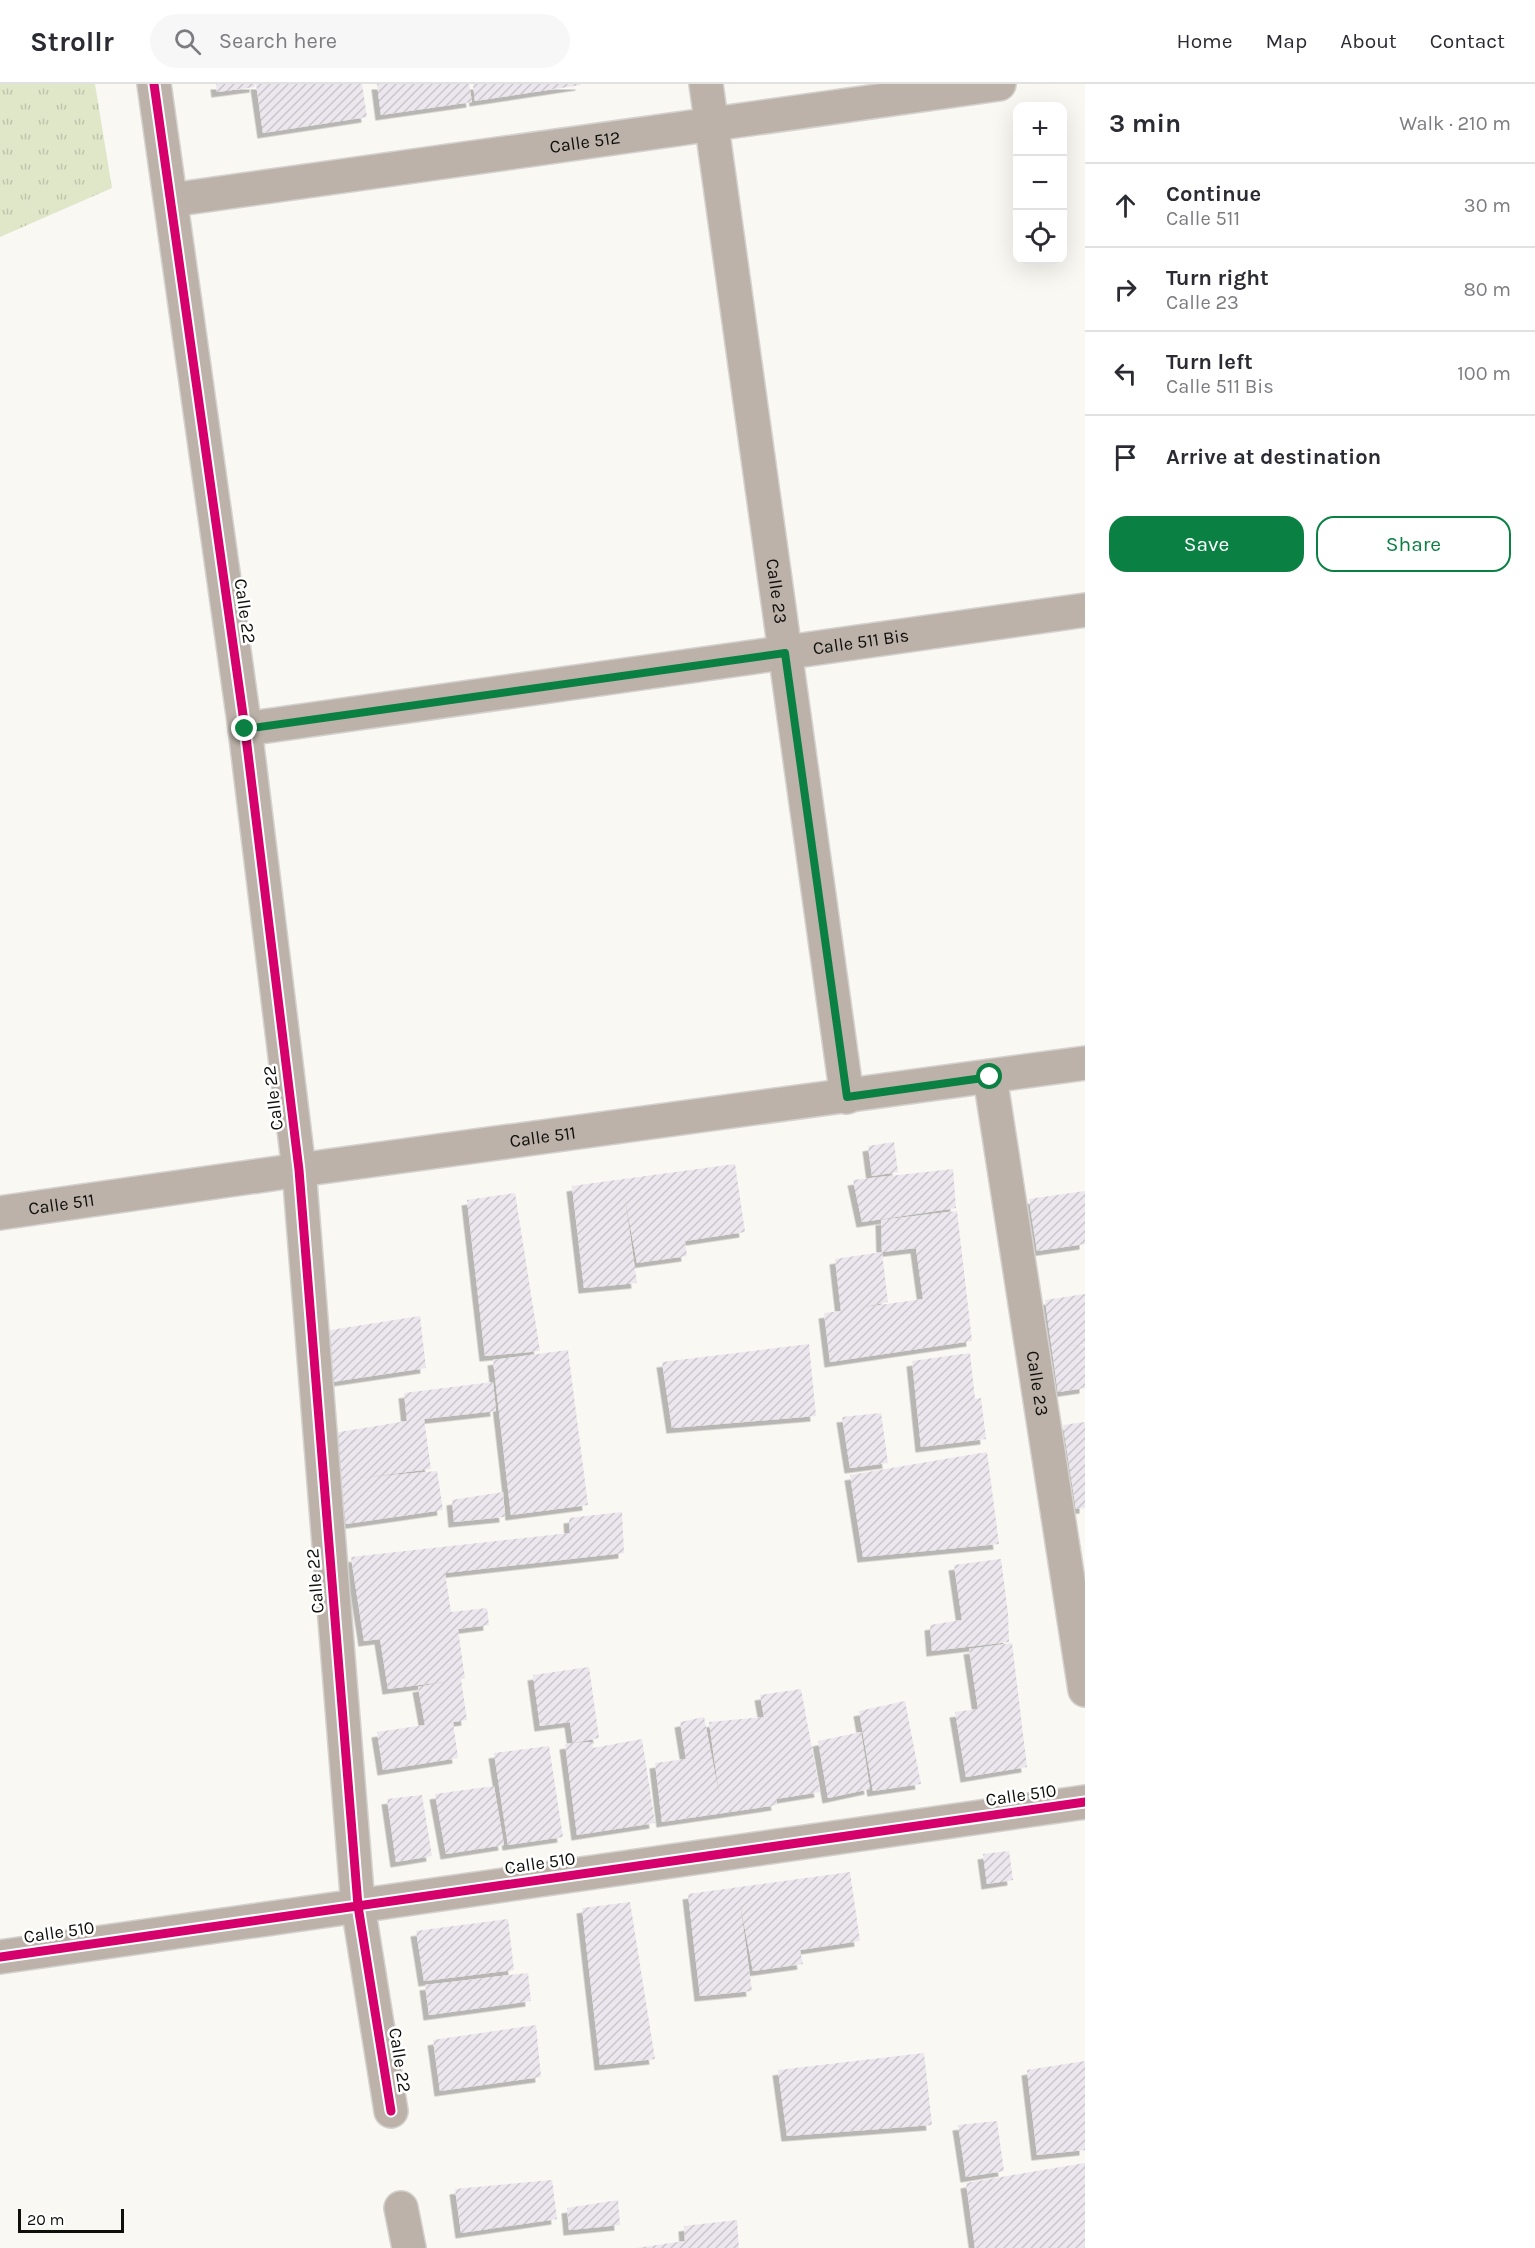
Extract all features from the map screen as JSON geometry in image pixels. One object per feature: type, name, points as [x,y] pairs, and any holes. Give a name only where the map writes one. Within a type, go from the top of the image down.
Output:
[{"type":"street","name":"Calle 22","points":[[154,84],[245,729],[299,1170],[358,1906],[391,2111]]},
{"type":"street","name":"Calle 23","points":[[706,84],[847,1097]]},
{"type":"street","name":"Calle 512","points":[[171,200],[999,84]]},
{"type":"street","name":"Calle 511 Bis","points":[[245,729],[1085,610]]},
{"type":"street","name":"Calle 511","points":[[0,1213],[1085,1063]]},
{"type":"street","name":"Calle 23","points":[[990,1077],[1085,1690]]},
{"type":"street","name":"Calle 510","points":[[0,1957],[1085,1802]]},
{"type":"street","points":[[401,2208],[409,2248]]},
{"type":"green space","points":[[0,84],[95,84],[112,188],[0,237]]},
{"type":"building","points":[[216,84],[255,84],[255,87],[217,92]]},
{"type":"building","points":[[256,84],[362,84],[367,117],[263,133]]},
{"type":"building","points":[[377,84],[469,84],[472,102],[381,115]]},
{"type":"building","points":[[473,84],[581,84],[581,85],[475,101]]},
{"type":"building","points":[[894,1142],[898,1172],[872,1176],[868,1146]]},
{"type":"building","points":[[735,1164],[745,1232],[685,1241],[687,1256],[637,1263],[624,1193],[637,1283],[584,1288],[572,1186]]},
{"type":"building","points":[[953,1169],[956,1208],[862,1222],[853,1180]]},
{"type":"building","points":[[1085,1191],[1085,1244],[1037,1251],[1029,1199]]},
{"type":"building","points":[[515,1193],[540,1351],[485,1356],[467,1200]]},
{"type":"building","points":[[957,1211],[972,1341],[830,1362],[824,1313],[841,1311],[835,1259],[882,1252],[881,1220]],"holes":[[[916,1248],[923,1299],[858,1308],[888,1302],[882,1252]]]},
{"type":"building","points":[[1085,1294],[1085,1344],[1071,1346],[1085,1345],[1085,1388],[1058,1392],[1045,1300]]},
{"type":"building","points":[[420,1316],[426,1368],[325,1383],[318,1332]]},
{"type":"building","points":[[809,1344],[816,1416],[672,1428],[662,1362]]},
{"type":"building","points":[[568,1350],[588,1505],[511,1515],[493,1360]]},
{"type":"building","points":[[970,1353],[975,1399],[981,1398],[986,1439],[921,1447],[912,1361]]},
{"type":"building","points":[[493,1382],[496,1411],[424,1419],[431,1469],[359,1478],[437,1471],[443,1510],[346,1524],[333,1433],[407,1421],[404,1393]]},
{"type":"building","points":[[881,1413],[888,1463],[850,1468],[842,1417]]},
{"type":"building","points":[[1085,1422],[1085,1508],[1076,1509],[1063,1425]]},
{"type":"building","points":[[987,1452],[999,1544],[863,1557],[850,1475]]},
{"type":"building","points":[[503,1492],[505,1517],[454,1522],[452,1500]]},
{"type":"building","points":[[622,1512],[624,1553],[445,1573],[451,1612],[487,1608],[489,1625],[458,1629],[465,1679],[461,1679],[467,1720],[453,1722],[458,1758],[383,1770],[377,1732],[425,1725],[418,1687],[450,1681],[388,1689],[380,1639],[364,1641],[351,1557],[570,1533],[569,1518]]},
{"type":"building","points":[[1001,1559],[1009,1642],[932,1651],[930,1625],[962,1620],[954,1565]]},
{"type":"building","points":[[1012,1643],[1027,1767],[966,1777],[955,1712],[978,1709],[969,1649]]},
{"type":"building","points":[[589,1667],[599,1738],[573,1743],[570,1722],[540,1726],[533,1675]]},
{"type":"building","points":[[801,1689],[820,1792],[776,1799],[777,1805],[662,1822],[655,1763],[686,1759],[680,1722],[704,1717],[720,1799],[709,1722],[764,1717],[760,1695]]},
{"type":"building","points":[[905,1701],[921,1784],[873,1791],[859,1711]]},
{"type":"building","points":[[861,1732],[870,1789],[828,1798],[818,1741]]},
{"type":"building","points":[[642,1739],[655,1823],[577,1835],[565,1744],[592,1742],[593,1748]]},
{"type":"building","points":[[549,1746],[563,1837],[508,1845],[494,1753]]},
{"type":"building","points":[[494,1786],[504,1845],[446,1854],[435,1794]]},
{"type":"building","points":[[422,1795],[432,1856],[396,1862],[387,1799]]},
{"type":"building","points":[[1009,1851],[1013,1880],[987,1884],[983,1854]]},
{"type":"building","points":[[850,1872],[860,1941],[800,1950],[803,1964],[753,1971],[740,1903],[752,1991],[700,1996],[688,1894]]},
{"type":"building","points":[[630,1902],[655,2059],[600,2065],[582,1908]]},
{"type":"building","points":[[508,1919],[514,1970],[424,1981],[416,1931]]},
{"type":"building","points":[[528,1973],[531,2001],[429,2015],[425,1985]]},
{"type":"building","points":[[536,2025],[541,2077],[440,2091],[433,2040]]},
{"type":"building","points":[[924,2053],[932,2125],[787,2136],[778,2070]]},
{"type":"building","points":[[1085,2061],[1085,2150],[1037,2155],[1027,2070]]},
{"type":"building","points":[[997,2121],[1004,2171],[966,2177],[958,2125]]},
{"type":"building","points":[[1085,2163],[1085,2248],[975,2248],[966,2183]]},
{"type":"building","points":[[552,2180],[557,2219],[461,2233],[455,2189]]},
{"type":"building","points":[[618,2200],[620,2225],[569,2230],[567,2208]]},
{"type":"building","points":[[737,2220],[739,2248],[636,2248],[685,2241],[684,2226]]},
{"type":"cycle path","points":[[154,84],[245,729],[299,1170],[358,1906],[391,2111]]},
{"type":"cycle path","points":[[0,1957],[1085,1802]]},
{"type":"route","points":[[245,729],[785,653],[847,1097],[990,1077]]}]
